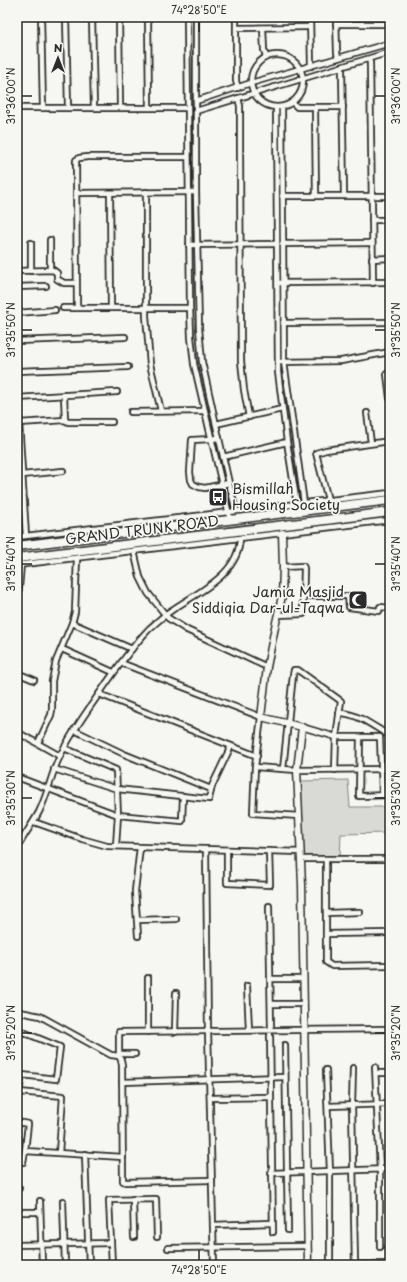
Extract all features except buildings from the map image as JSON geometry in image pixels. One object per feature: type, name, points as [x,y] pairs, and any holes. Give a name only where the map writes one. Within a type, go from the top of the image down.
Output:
[{"type":"highway","name":"GRAND TRUNK ROAD","points":[[17,546],[153,530],[229,516],[390,500]]},
{"type":"highway","name":"GRAND TRUNK ROAD","points":[[18,562],[390,512]]},
{"type":"highway","points":[[135,532],[135,547]]},
{"type":"street","points":[[41,17],[42,108]]},
{"type":"street","points":[[66,17],[68,108]]},
{"type":"street","points":[[92,17],[94,108]]},
{"type":"street","points":[[119,17],[120,108]]},
{"type":"street","points":[[148,17],[148,107]]},
{"type":"street","points":[[187,17],[191,337],[194,364],[229,516]]},
{"type":"street","points":[[196,17],[196,192],[200,346],[202,362],[236,511]]},
{"type":"street","points":[[236,17],[236,81],[238,88]]},
{"type":"street","points":[[310,17],[311,66]]},
{"type":"street","points":[[336,17],[338,58]]},
{"type":"street","points":[[336,24],[390,24]]},
{"type":"street","points":[[236,28],[310,27]]},
{"type":"street","points":[[263,28],[264,50],[266,57]]},
{"type":"street","points":[[196,101],[390,42]]},
{"type":"street","points":[[187,51],[196,52]]},
{"type":"street","points":[[196,111],[390,52]]},
{"type":"street","points":[[274,55],[287,57],[300,69],[303,79],[300,92],[292,102],[282,107],[268,106],[261,102],[254,93],[251,84],[251,76],[254,68],[266,57],[274,55]]},
{"type":"street","points":[[369,59],[373,283]]},
{"type":"street","points":[[341,67],[344,195]]},
{"type":"street","points":[[238,98],[240,106],[242,374],[249,417]]},
{"type":"street","points":[[292,102],[297,107],[343,107]]},
{"type":"street","points":[[276,107],[276,167],[280,244],[278,362],[282,409],[298,508]]},
{"type":"street","points":[[279,221],[282,196],[282,107]]},
{"type":"street","points":[[17,108],[188,108]]},
{"type":"street","points":[[315,108],[316,196]]},
{"type":"street","points":[[77,308],[77,158],[188,157]]},
{"type":"street","points":[[276,167],[282,167]]},
{"type":"street","points":[[146,192],[146,316],[150,364],[161,411]]},
{"type":"street","points":[[76,193],[196,192]]},
{"type":"street","points":[[110,193],[111,308]]},
{"type":"street","points":[[282,196],[390,196]]},
{"type":"street","points":[[372,220],[390,220]]},
{"type":"street","points":[[50,240],[50,270]]},
{"type":"street","points":[[31,243],[31,271]]},
{"type":"street","points":[[189,244],[372,243]]},
{"type":"street","points":[[372,259],[390,258]]},
{"type":"street","points":[[17,271],[55,271],[57,279],[61,282],[76,283]]},
{"type":"street","points":[[280,283],[390,282]]},
{"type":"street","points":[[280,283],[284,362],[304,503]]},
{"type":"street","points":[[17,287],[46,286]]},
{"type":"street","points":[[63,308],[190,308]]},
{"type":"street","points":[[17,313],[55,310]]},
{"type":"street","points":[[283,323],[390,322]]},
{"type":"street","points":[[17,341],[125,338]]},
{"type":"street","points":[[278,362],[341,361],[390,352]]},
{"type":"street","points":[[17,371],[128,367]]},
{"type":"street","points":[[387,374],[390,398]]},
{"type":"street","points":[[17,389],[26,536]]},
{"type":"street","points":[[18,398],[117,392]]},
{"type":"street","points":[[64,395],[66,420]]},
{"type":"street","points":[[216,424],[282,409]]},
{"type":"street","points":[[131,412],[204,411]]},
{"type":"street","points":[[367,413],[371,443]]},
{"type":"street","points":[[19,423],[66,420],[68,422],[112,422]]},
{"type":"street","points":[[219,438],[192,440],[191,480],[193,484],[202,488],[229,483]]},
{"type":"street","points":[[328,500],[316,453],[390,440]]},
{"type":"street","points":[[223,457],[287,442]]},
{"type":"street","points":[[22,475],[63,472]]},
{"type":"street","points":[[17,537],[152,521],[229,516],[236,511],[298,508],[304,503],[390,492]]},
{"type":"street","points":[[17,597],[19,588],[18,562],[77,558],[135,547],[240,538],[390,520]]},
{"type":"street","points":[[152,521],[153,530]]},
{"type":"street","points":[[80,530],[80,538]]},
{"type":"street","points":[[282,533],[282,596],[267,667],[255,767],[252,814],[299,816]]},
{"type":"street","points":[[17,849],[19,838],[34,822],[40,811],[54,768],[64,748],[85,712],[113,672],[149,630],[165,615],[206,589],[218,579],[238,553],[240,538]]},
{"type":"street","points":[[135,547],[142,582],[148,593],[168,618],[187,630],[267,667]]},
{"type":"street","points":[[38,743],[52,710],[52,681],[56,661],[72,624],[75,612],[77,558]]},
{"type":"street","points":[[278,615],[302,614],[304,596],[304,566],[283,567]]},
{"type":"street","points":[[304,596],[348,596],[349,607],[379,611],[380,607],[390,608]]},
{"type":"street","points":[[72,624],[132,649]]},
{"type":"street","points":[[62,649],[113,672]]},
{"type":"street","points":[[121,663],[261,717],[336,737],[380,737],[382,795]]},
{"type":"street","points":[[282,769],[294,670],[298,670],[341,701],[336,737],[336,770]]},
{"type":"street","points":[[17,673],[34,680]]},
{"type":"street","points":[[390,679],[390,684]]},
{"type":"street","points":[[99,694],[257,756]]},
{"type":"street","points":[[339,713],[346,713],[358,717],[390,736]]},
{"type":"street","points":[[302,727],[297,770],[301,852],[304,979],[308,1265]]},
{"type":"street","points":[[74,730],[124,754],[211,789]]},
{"type":"street","points":[[17,732],[60,756]]},
{"type":"street","points":[[360,737],[359,796],[390,795]]},
{"type":"street","points":[[54,768],[117,789],[209,799],[212,786],[231,746]]},
{"type":"street","points":[[64,748],[116,770],[118,815],[116,846]]},
{"type":"street","points":[[255,767],[297,770],[390,770]]},
{"type":"street","points":[[17,778],[118,815],[182,821],[183,796]]},
{"type":"street","points":[[34,822],[106,846],[301,852]]},
{"type":"street","points":[[138,936],[135,891],[140,847]]},
{"type":"street","points":[[206,850],[208,1031],[214,1265]]},
{"type":"street","points":[[227,850],[227,883],[270,885],[268,851]]},
{"type":"street","points":[[301,859],[390,859]]},
{"type":"street","points":[[326,859],[326,962],[332,966],[390,966]]},
{"type":"street","points":[[268,906],[271,1004],[270,1097],[273,1232]]},
{"type":"street","points":[[326,913],[360,912]]},
{"type":"street","points":[[137,920],[176,919]]},
{"type":"street","points":[[326,934],[390,933]]},
{"type":"street","points":[[148,978],[148,1032]]},
{"type":"street","points":[[270,979],[304,979]]},
{"type":"street","points":[[247,986],[249,1030]]},
{"type":"street","points":[[175,1032],[176,992]]},
{"type":"street","points":[[271,1004],[304,1004]]},
{"type":"street","points":[[17,1023],[20,1012],[40,1016],[111,1055],[135,1054]]},
{"type":"street","points":[[17,1028],[23,1032],[60,1046],[56,1079],[22,1075],[19,1092],[63,1096],[60,1153]]},
{"type":"street","points":[[212,1180],[125,1182],[122,1179],[122,1065],[119,1055],[118,1032],[249,1030],[271,1033],[304,1030],[390,1029]]},
{"type":"street","points":[[285,1045],[288,1230]]},
{"type":"street","points":[[375,1067],[380,1170],[380,1248]]},
{"type":"street","points":[[353,1068],[352,1105],[355,1264]]},
{"type":"street","points":[[326,1070],[330,1172],[330,1265],[390,1264]]},
{"type":"street","points":[[376,1073],[390,1073]]},
{"type":"street","points":[[122,1082],[286,1077]]},
{"type":"street","points":[[210,1098],[270,1097]]},
{"type":"street","points":[[328,1106],[390,1104]]},
{"type":"street","points":[[17,1122],[28,1124],[23,1162],[17,1162]]},
{"type":"street","points":[[25,1151],[123,1157]]},
{"type":"street","points":[[85,1154],[89,1265]]},
{"type":"street","points":[[271,1173],[390,1169]]},
{"type":"street","points":[[133,1199],[134,1237]]},
{"type":"street","points":[[112,1265],[109,1200],[156,1199],[157,1237]]},
{"type":"street","points":[[40,1200],[42,1265]]},
{"type":"street","points":[[63,1201],[65,1265]]},
{"type":"street","points":[[17,1212],[40,1212]]},
{"type":"street","points":[[213,1225],[272,1223]]},
{"type":"street","points":[[17,1245],[111,1243]]},
{"type":"street","points":[[168,1248],[307,1246]]},
{"type":"shaded area","points":[[348,780],[350,807],[390,807],[390,833],[341,834],[340,859],[301,859],[298,781]]},
{"type":"place","name":"Bismillah Housing Society","points":[[218,497]]},
{"type":"place","name":"Jamia Masjid Siddiqia Dar-ul-Taqwa","points":[[358,600]]}]
